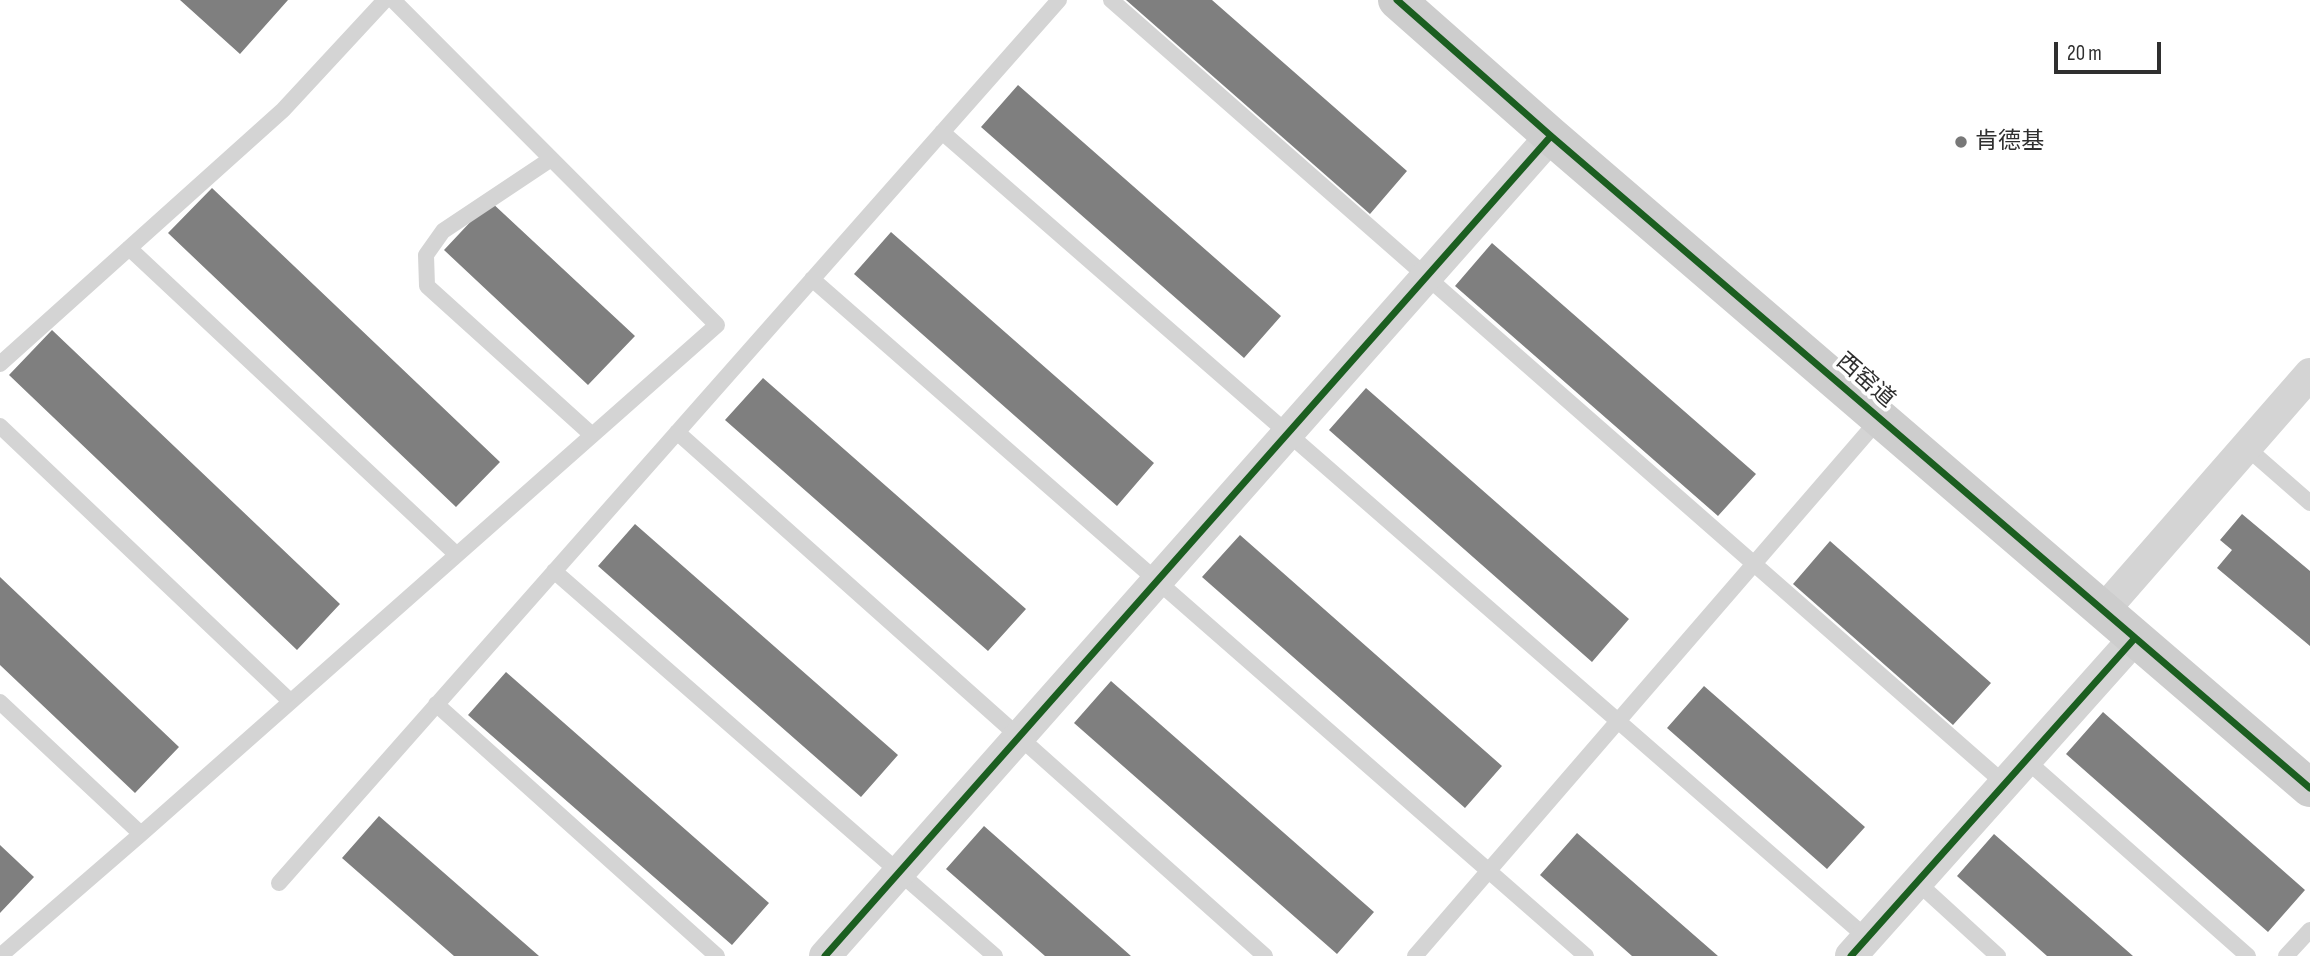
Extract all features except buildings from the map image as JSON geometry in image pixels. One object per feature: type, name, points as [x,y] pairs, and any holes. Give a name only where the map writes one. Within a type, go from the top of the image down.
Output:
[{"type":"street","name":"西窑道","points":[[1397,0],[1551,136],[2310,788]]},
{"type":"street","points":[[825,956],[1551,136]]},
{"type":"street","points":[[2103,611],[2310,374]]},
{"type":"street","points":[[1859,947],[2135,638]]},
{"type":"lane","points":[[0,364],[283,110],[386,0]]},
{"type":"lane","points":[[0,956],[141,835],[717,325],[393,0]]},
{"type":"lane","points":[[279,883],[1059,0]]},
{"type":"lane","points":[[1111,0],[2005,784]]},
{"type":"lane","points":[[942,132],[1619,721],[1859,947]]},
{"type":"lane","points":[[551,159],[443,231],[426,255],[427,286],[592,435]]},
{"type":"lane","points":[[129,248],[456,554]]},
{"type":"lane","points":[[813,279],[1586,956]]},
{"type":"lane","points":[[1415,956],[1880,418]]},
{"type":"lane","points":[[0,426],[290,701]]},
{"type":"lane","points":[[677,432],[1265,956]]},
{"type":"lane","points":[[2246,447],[2310,503]]},
{"type":"lane","points":[[554,571],[995,956]]},
{"type":"lane","points":[[0,702],[141,835]]},
{"type":"lane","points":[[436,704],[717,956]]},
{"type":"lane","points":[[2026,761],[2248,956]]},
{"type":"lane","points":[[1917,883],[1998,956]]},
{"type":"lane","points":[[2286,956],[2310,930]]},
{"type":"cycle path","points":[[1397,0],[1551,136],[2310,788]]},
{"type":"cycle path","points":[[825,956],[1551,136]]},
{"type":"cycle path","points":[[1851,956],[2135,638]]},
{"type":"place","name":"肯德基","points":[[1961,142]]}]
